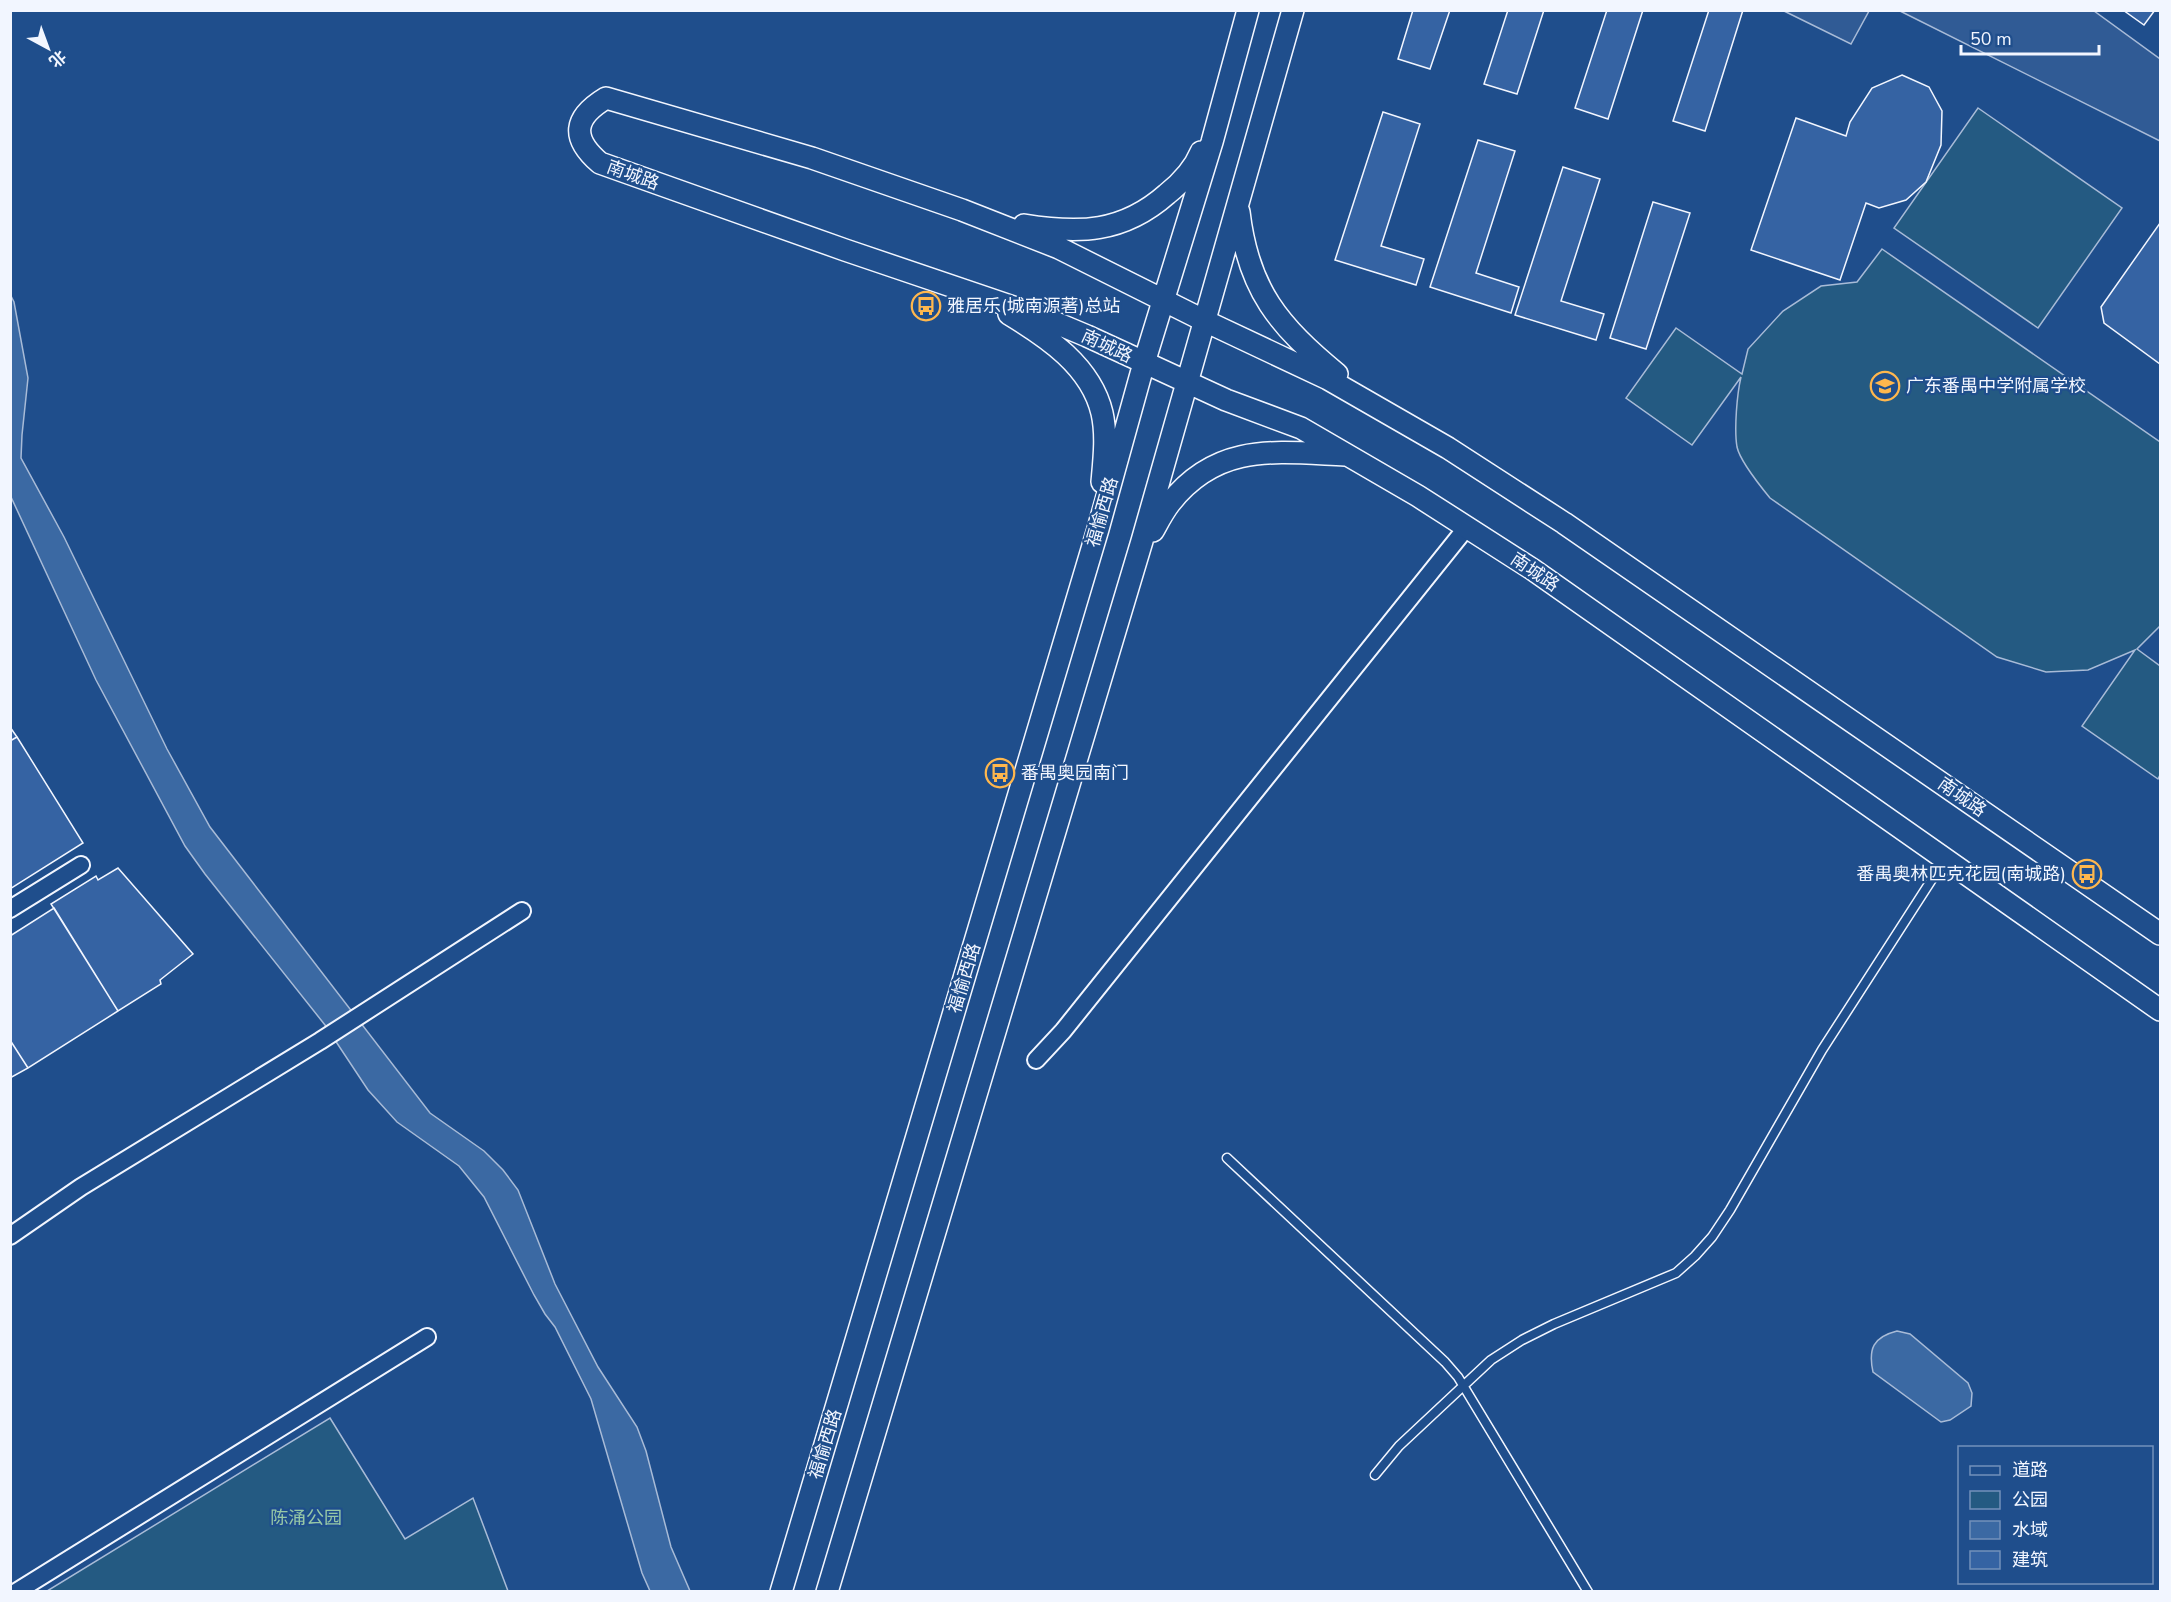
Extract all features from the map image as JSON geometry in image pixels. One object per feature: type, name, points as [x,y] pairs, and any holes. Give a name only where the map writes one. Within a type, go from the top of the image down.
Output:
[{"type":"street","points":[[977,216],[1051,229],[1079,230],[1106,227],[1136,217],[1157,203],[1196,165],[1222,104],[1248,10]]},
{"type":"street","points":[[827,1592],[1126,595],[1293,10]]},
{"type":"street","name":"南城路","points":[[2160,934],[1564,523],[1448,448],[1328,379],[1059,248],[977,216],[812,158],[606,98],[594,106],[584,118],[580,130],[580,141],[587,152],[600,163],[1037,315],[1226,400],[1301,428],[1467,527],[1588,608],[2160,1010]]},
{"type":"street","name":"福愉西路","points":[[781,1592],[1098,529],[1144,363],[1222,104]]},
{"type":"street","points":[[1238,206],[1247,259],[1266,302],[1303,346],[1374,404]]},
{"type":"street","points":[[977,295],[1017,319],[1055,346],[1076,365],[1093,389],[1102,413],[1104,442],[1098,529]]},
{"type":"street","points":[[1126,595],[1148,539],[1170,504],[1190,482],[1208,469],[1227,459],[1249,454],[1280,452],[1348,455]]},
{"type":"street","points":[[1036,1060],[1063,1031],[1467,527]]},
{"type":"street","points":[[10,909],[81,865]]},
{"type":"street","points":[[10,1236],[81,1187],[320,1041],[522,911]]},
{"type":"street","points":[[16,1592],[428,1337]]},
{"type":"lane","points":[[1375,1475],[1399,1446],[1462,1384],[1491,1360],[1522,1340],[1581,1312],[1676,1273],[1695,1256],[1712,1237],[1730,1210],[1822,1050],[1945,859]]},
{"type":"lane","points":[[1227,1158],[1445,1362],[1462,1384],[1588,1592]]},
{"type":"green space","points":[[1978,108],[2122,208],[2038,328],[1894,228]]},
{"type":"green space","points":[[1882,249],[2160,442],[2160,626],[2137,649],[2160,666],[2160,775],[2158,779],[2082,726],[2135,650],[2088,670],[2046,672],[1997,657],[1770,498],[1746,466],[1737,447],[1736,412],[1741,377],[1692,445],[1626,398],[1676,328],[1742,374],[1748,349],[1783,311],[1821,286],[1857,282]]},
{"type":"green space","name":"陈涌公园","points":[[330,1418],[405,1539],[473,1498],[508,1591],[47,1591]]},
{"type":"shaded area","points":[[1869,10],[1851,44],[1784,11]]},
{"type":"shaded area","points":[[1900,11],[2094,11],[2160,59],[2160,141]]},
{"type":"water","points":[[11,296],[28,378],[21,458],[64,537],[167,749],[210,827],[430,1113],[484,1151],[503,1170],[518,1190],[555,1284],[598,1367],[637,1427],[646,1451],[671,1547],[690,1591],[650,1591],[642,1573],[591,1399],[555,1327],[534,1295],[484,1197],[459,1166],[397,1122],[368,1090],[325,1025],[205,874],[185,846],[96,680],[11,497]]},
{"type":"water","points":[[1897,1331],[1910,1334],[1968,1383],[1972,1393],[1971,1406],[1950,1420],[1941,1422],[1873,1372],[1871,1357],[1874,1345],[1882,1337]]},
{"type":"building","points":[[1413,10],[1450,10],[1430,69],[1398,59]]},
{"type":"building","points":[[1508,10],[1544,10],[1517,94],[1484,84]]},
{"type":"building","points":[[1607,10],[1643,10],[1608,119],[1575,108]]},
{"type":"building","points":[[1709,10],[1743,10],[1705,131],[1673,121]]},
{"type":"building","points":[[2123,10],[2155,10],[2144,25]]},
{"type":"building","points":[[1902,75],[1929,87],[1942,111],[1941,145],[1926,182],[1906,200],[1879,208],[1866,203],[1840,280],[1751,250],[1796,118],[1846,136],[1850,122],[1872,88]]},
{"type":"building","points":[[1383,112],[1420,124],[1381,246],[1424,259],[1416,285],[1335,260]]},
{"type":"building","points":[[1478,140],[1515,151],[1476,273],[1519,287],[1511,313],[1430,287]]},
{"type":"building","points":[[1563,167],[1600,179],[1561,301],[1604,314],[1596,340],[1515,315]]},
{"type":"building","points":[[1653,202],[1690,213],[1646,349],[1610,338]]},
{"type":"building","points":[[2160,223],[2160,364],[2104,323],[2101,307]]},
{"type":"building","points":[[10,727],[17,737],[10,741]]},
{"type":"building","points":[[17,737],[83,843],[10,889],[10,741]]},
{"type":"building","points":[[118,868],[193,954],[160,980],[161,984],[118,1011],[51,904],[96,876],[98,880]]},
{"type":"building","points":[[54,908],[118,1011],[28,1068],[10,1040],[10,936]]},
{"type":"building","points":[[10,1040],[28,1068],[10,1078]]},
{"type":"place","name":"雅居乐(城南源著)总站","points":[[926,306]]},
{"type":"place","name":"广东番禺中学附属学校","points":[[1885,386]]},
{"type":"place","name":"番禺奥园南门","points":[[1000,773]]},
{"type":"place","name":"番禺奥林匹克花园(南城路)","points":[[2087,874]]}]
